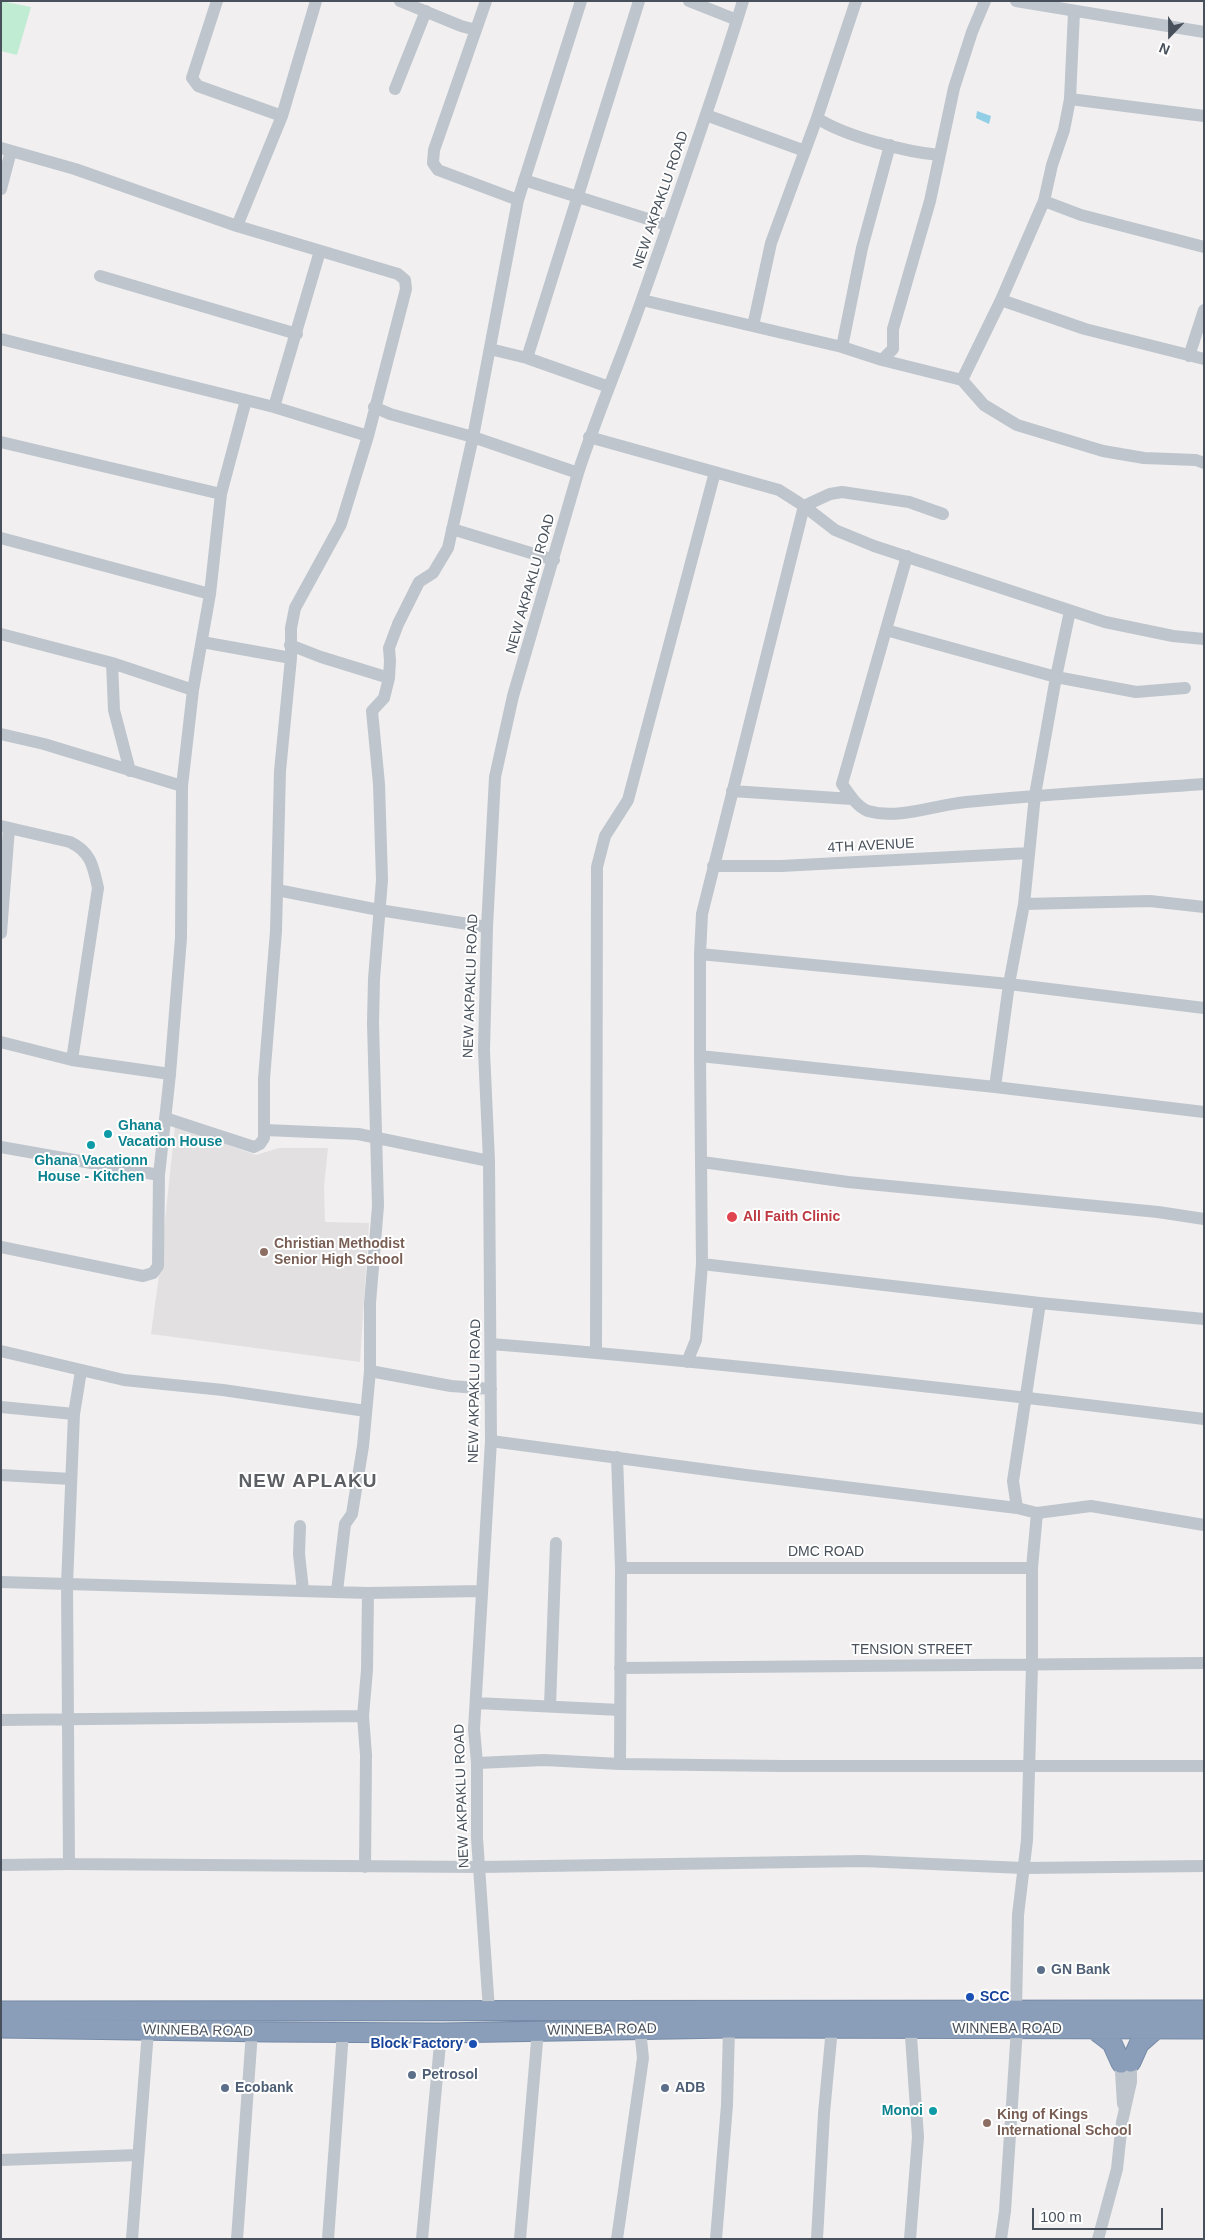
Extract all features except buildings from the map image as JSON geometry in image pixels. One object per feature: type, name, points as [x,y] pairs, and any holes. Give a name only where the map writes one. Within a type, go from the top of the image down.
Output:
[{"type":"highway","name":"WINNEBA ROAD","points":[[1,2011],[489,2010],[910,2019],[1016,2018],[1125,2009],[1204,2010]]},
{"type":"highway","name":"WINNEBA ROAD","points":[[1016,2018],[1095,2030],[1204,2029]]},
{"type":"highway","name":"WINNEBA ROAD","points":[[1,2028],[252,2032],[441,2032],[832,2028],[910,2019]]},
{"type":"highway","points":[[1095,2030],[1112,2043],[1126,2062],[1139,2044],[1156,2029]]},
{"type":"street","points":[[217,1],[192,78],[198,86],[282,116]]},
{"type":"street","points":[[237,226],[282,116],[316,1]]},
{"type":"street","points":[[400,1],[461,26],[476,30]]},
{"type":"street","points":[[486,1],[434,150],[433,163],[438,170],[518,200]]},
{"type":"street","points":[[337,1591],[345,1524],[352,1514],[363,1446],[370,1372],[370,1303],[378,1206],[373,1022],[382,880],[379,784],[372,711],[384,698],[389,678],[389,648],[398,624],[419,582],[433,572],[448,548],[473,437],[518,200],[581,1]]},
{"type":"street","points":[[527,358],[639,1]]},
{"type":"street","points":[[689,1],[737,20]]},
{"type":"street","name":"NEW AKPAKLU ROAD","points":[[489,2010],[477,1838],[477,1764],[474,1729],[480,1591],[491,1441],[489,1161],[484,1085],[487,927],[497,767],[513,696],[578,473],[642,300],[743,1]]},
{"type":"street","points":[[754,326],[772,243],[817,118],[856,1]]},
{"type":"street","points":[[882,360],[893,349],[893,329],[930,201],[954,88],[972,32],[985,1]]},
{"type":"street","points":[[1016,1],[1204,32]]},
{"type":"street","points":[[395,89],[426,11]]},
{"type":"street","points":[[962,380],[1001,300],[1044,201],[1052,165],[1064,130],[1070,99],[1074,12]]},
{"type":"street","points":[[1070,99],[1204,116]]},
{"type":"street","points":[[706,114],[805,151]]},
{"type":"street","points":[[817,118],[831,127],[890,145],[939,155]]},
{"type":"street","points":[[842,347],[862,248],[890,145]]},
{"type":"street","points":[[1,189],[6,150],[75,169],[237,226],[398,274],[404,280],[406,289],[368,436],[341,524],[295,608],[290,645],[291,658],[280,772],[274,966],[264,1079],[264,1138],[260,1144],[254,1147],[165,1118]]},
{"type":"street","points":[[524,180],[667,225]]},
{"type":"street","points":[[1044,201],[1081,215],[1204,247]]},
{"type":"street","points":[[274,407],[320,251]]},
{"type":"street","points":[[100,276],[297,334]]},
{"type":"street","points":[[642,300],[842,347],[882,360],[962,380],[984,404],[1018,424],[1103,451],[1144,458],[1196,460],[1204,463]]},
{"type":"street","points":[[1001,300],[1085,329],[1204,359]]},
{"type":"street","points":[[1189,356],[1204,310]]},
{"type":"street","points":[[1,339],[274,407],[368,436]]},
{"type":"street","points":[[490,349],[527,358],[609,387]]},
{"type":"street","points":[[1,1246],[143,1276],[153,1274],[157,1270],[159,1260],[159,1175],[170,1074],[180,938],[182,786],[193,690],[210,594],[221,494],[246,400]]},
{"type":"street","points":[[374,407],[390,414],[473,437],[578,473]]},
{"type":"street","points":[[590,437],[779,490],[804,506],[835,530],[874,546],[1070,611],[1120,626],[1204,639]]},
{"type":"street","points":[[1,442],[221,494]]},
{"type":"street","points":[[596,1352],[597,867],[604,836],[628,800],[715,472]]},
{"type":"street","points":[[804,506],[830,494],[842,492],[909,502],[943,514]]},
{"type":"street","points":[[687,1362],[696,1340],[702,1264],[700,954],[702,914],[804,506]]},
{"type":"street","points":[[452,529],[554,560]]},
{"type":"street","points":[[1,538],[210,594]]},
{"type":"street","points":[[906,556],[842,784],[852,799],[867,810],[894,814],[946,804],[1204,784]]},
{"type":"street","points":[[995,1087],[1009,984],[1024,904],[1035,796],[1070,611]]},
{"type":"street","points":[[886,630],[1056,677],[1136,692],[1185,688]]},
{"type":"street","points":[[1,634],[112,663],[193,690]]},
{"type":"street","points":[[202,642],[291,658]]},
{"type":"street","points":[[290,645],[321,657],[389,678]]},
{"type":"street","points":[[112,663],[114,710],[130,771]]},
{"type":"street","points":[[1,734],[44,744],[182,786]]},
{"type":"street","points":[[732,791],[852,799]]},
{"type":"street","points":[[1,933],[5,827],[70,842],[86,851],[98,888],[72,1060]]},
{"type":"street","name":"4TH AVENUE","points":[[713,866],[781,866],[1029,853]]},
{"type":"street","points":[[277,890],[379,910],[487,927]]},
{"type":"street","points":[[1024,904],[1150,901],[1204,907]]},
{"type":"street","points":[[700,954],[1009,984],[1204,1008]]},
{"type":"street","points":[[1,1042],[72,1060],[170,1074]]},
{"type":"street","points":[[700,1056],[995,1087],[1204,1112]]},
{"type":"street","points":[[265,1130],[358,1134],[489,1161]]},
{"type":"street","points":[[1,1147],[159,1175]]},
{"type":"street","points":[[702,1162],[857,1183],[1158,1212],[1204,1219]]},
{"type":"street","points":[[702,1264],[1040,1303],[1204,1319]]},
{"type":"street","points":[[1017,1508],[1013,1481],[1040,1303]]},
{"type":"street","points":[[491,1344],[596,1352],[1204,1419]]},
{"type":"street","points":[[1,1351],[124,1380],[223,1390],[366,1411]]},
{"type":"street","points":[[69,1864],[67,1584],[74,1414],[81,1371]]},
{"type":"street","points":[[370,1372],[451,1386],[491,1389]]},
{"type":"street","points":[[1,1407],[74,1414]]},
{"type":"street","points":[[491,1441],[746,1475],[1017,1508],[1037,1513],[1091,1506],[1204,1525]]},
{"type":"street","points":[[618,1457],[621,1568],[620,1764]]},
{"type":"street","points":[[1,1475],[71,1479]]},
{"type":"street","points":[[1001,2239],[1005,2211],[1016,2018],[1018,1915],[1027,1840],[1032,1666],[1032,1568],[1037,1513]]},
{"type":"street","points":[[300,1526],[299,1554],[303,1590]]},
{"type":"street","points":[[550,1706],[556,1543]]},
{"type":"street","name":"DMC ROAD","points":[[621,1568],[1032,1568]]},
{"type":"street","points":[[1,1582],[368,1593],[480,1591]]},
{"type":"street","points":[[365,1867],[366,1755],[363,1716],[367,1670],[368,1593]]},
{"type":"street","name":"TENSION STREET","points":[[620,1668],[887,1664],[1032,1666],[1204,1663]]},
{"type":"street","points":[[476,1703],[620,1710]]},
{"type":"street","points":[[1,1720],[363,1716]]},
{"type":"street","points":[[477,1764],[544,1760],[620,1764],[1204,1766]]},
{"type":"street","points":[[1,1865],[480,1867],[863,1860],[1023,1868],[1204,1866]]},
{"type":"street","points":[[1098,2239],[1117,2169],[1124,2113],[1129,2093],[1126,2062],[1125,2009]]},
{"type":"street","points":[[910,2019],[918,2137],[910,2239]]},
{"type":"street","points":[[716,2239],[727,2105],[729,2028]]},
{"type":"street","points":[[817,2239],[824,2113],[832,2028]]},
{"type":"street","points":[[617,2239],[643,2058],[640,2029]]},
{"type":"street","points":[[520,2239],[538,2030]]},
{"type":"street","points":[[132,2239],[148,2031]]},
{"type":"street","points":[[237,2239],[252,2032]]},
{"type":"street","points":[[328,2239],[343,2032]]},
{"type":"street","points":[[422,2239],[441,2032]]},
{"type":"street","points":[[1,2160],[138,2155]]},
{"type":"shaded area","name":"Christian Methodist Senior High School","points":[[175,1126],[256,1155],[279,1148],[328,1148],[324,1186],[325,1222],[369,1223],[360,1362],[151,1334]]},
{"type":"green space","points":[[1,1],[31,7],[17,55],[1,51]]},
{"type":"water","points":[[977,111],[991,116],[989,124],[976,118]]},
{"type":"place","name":"Ghana Vacation House","points":[[108,1134]]},
{"type":"place","name":"Ghana Vacationn House - Kitchen","points":[[91,1145]]},
{"type":"place","name":"All Faith Clinic","points":[[732,1217]]},
{"type":"place","name":"Christian Methodist Senior High School","points":[[264,1252]]},
{"type":"place","name":"GN Bank","points":[[1041,1970]]},
{"type":"place","name":"SCC","points":[[970,1997]]},
{"type":"place","name":"Block Factory","points":[[473,2044]]},
{"type":"place","name":"Petrosol","points":[[412,2075]]},
{"type":"place","name":"Ecobank","points":[[225,2088]]},
{"type":"place","name":"ADB","points":[[665,2088]]},
{"type":"place","name":"Monoi","points":[[933,2111]]},
{"type":"place","name":"King of Kings International School","points":[[987,2123]]},
{"type":"district","name":"NEW APLAKU","points":[[308,1482]]}]
